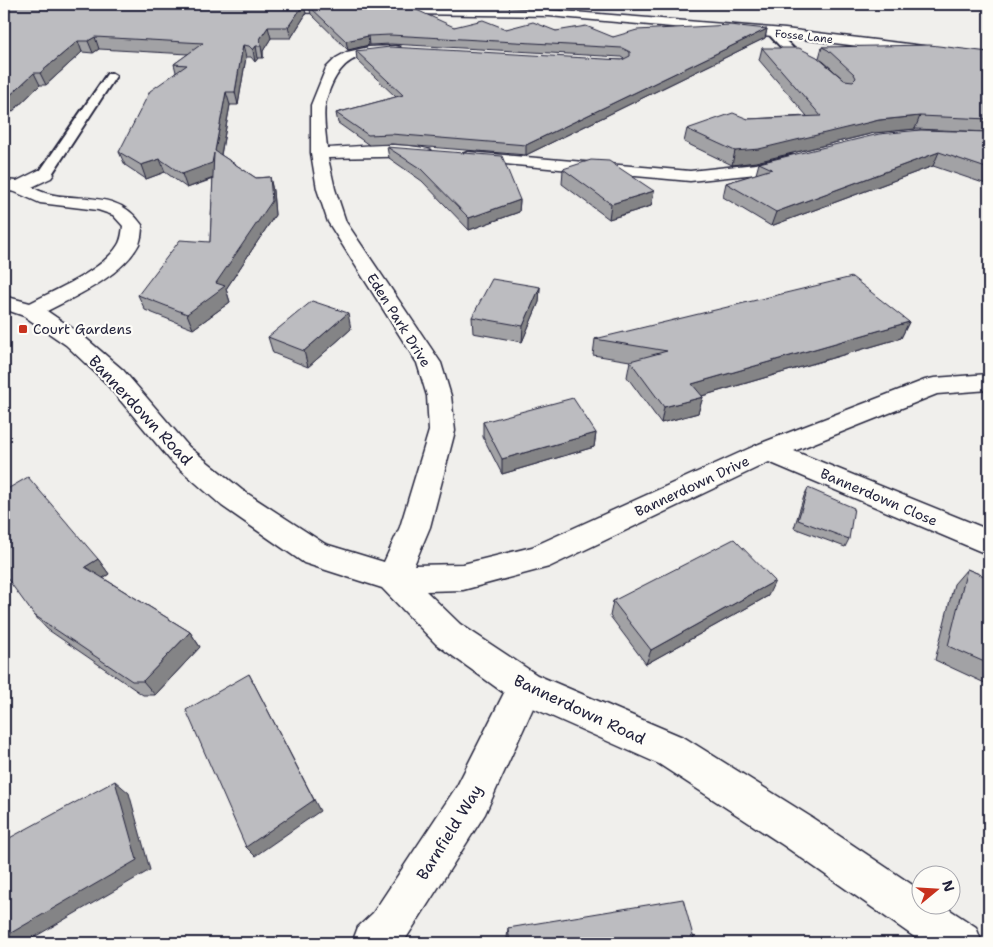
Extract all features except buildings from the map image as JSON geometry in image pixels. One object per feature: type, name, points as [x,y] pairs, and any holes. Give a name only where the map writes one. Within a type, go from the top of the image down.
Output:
[{"type":"street","name":"Fosse Lane","points":[[258,10],[507,10],[772,32],[989,58]]},
{"type":"street","name":"Eden Park Drive","points":[[393,578],[415,527],[442,432],[439,396],[429,364],[337,222],[326,189],[319,153],[318,105],[333,68],[352,55],[369,51],[408,51]]},
{"type":"street","points":[[319,153],[392,151],[690,176],[756,169],[808,156]]},
{"type":"street","points":[[12,186],[45,174]]},
{"type":"street","points":[[12,186],[40,198],[100,205],[119,211],[133,225],[129,244],[116,260],[84,282],[32,312]]},
{"type":"street","name":"Bannerdown Road","points":[[4,302],[32,312],[74,340],[114,376],[180,454],[232,498],[314,554],[393,578],[448,634],[525,687],[672,751],[798,830],[960,943]]},
{"type":"street","name":"Bannerdown Drive","points":[[393,578],[463,576],[538,558],[768,451],[934,386],[989,382]]},
{"type":"street","name":"Bannerdown Close","points":[[768,451],[989,543]]},
{"type":"street","name":"Barnfield Way","points":[[374,943],[388,928],[471,800],[525,687]]},
{"type":"lane","points":[[772,32],[792,52],[819,65],[826,71]]},
{"type":"lane","points":[[45,174],[111,76]]},
{"type":"place","name":"Court Gardens","points":[[23,329]]}]
